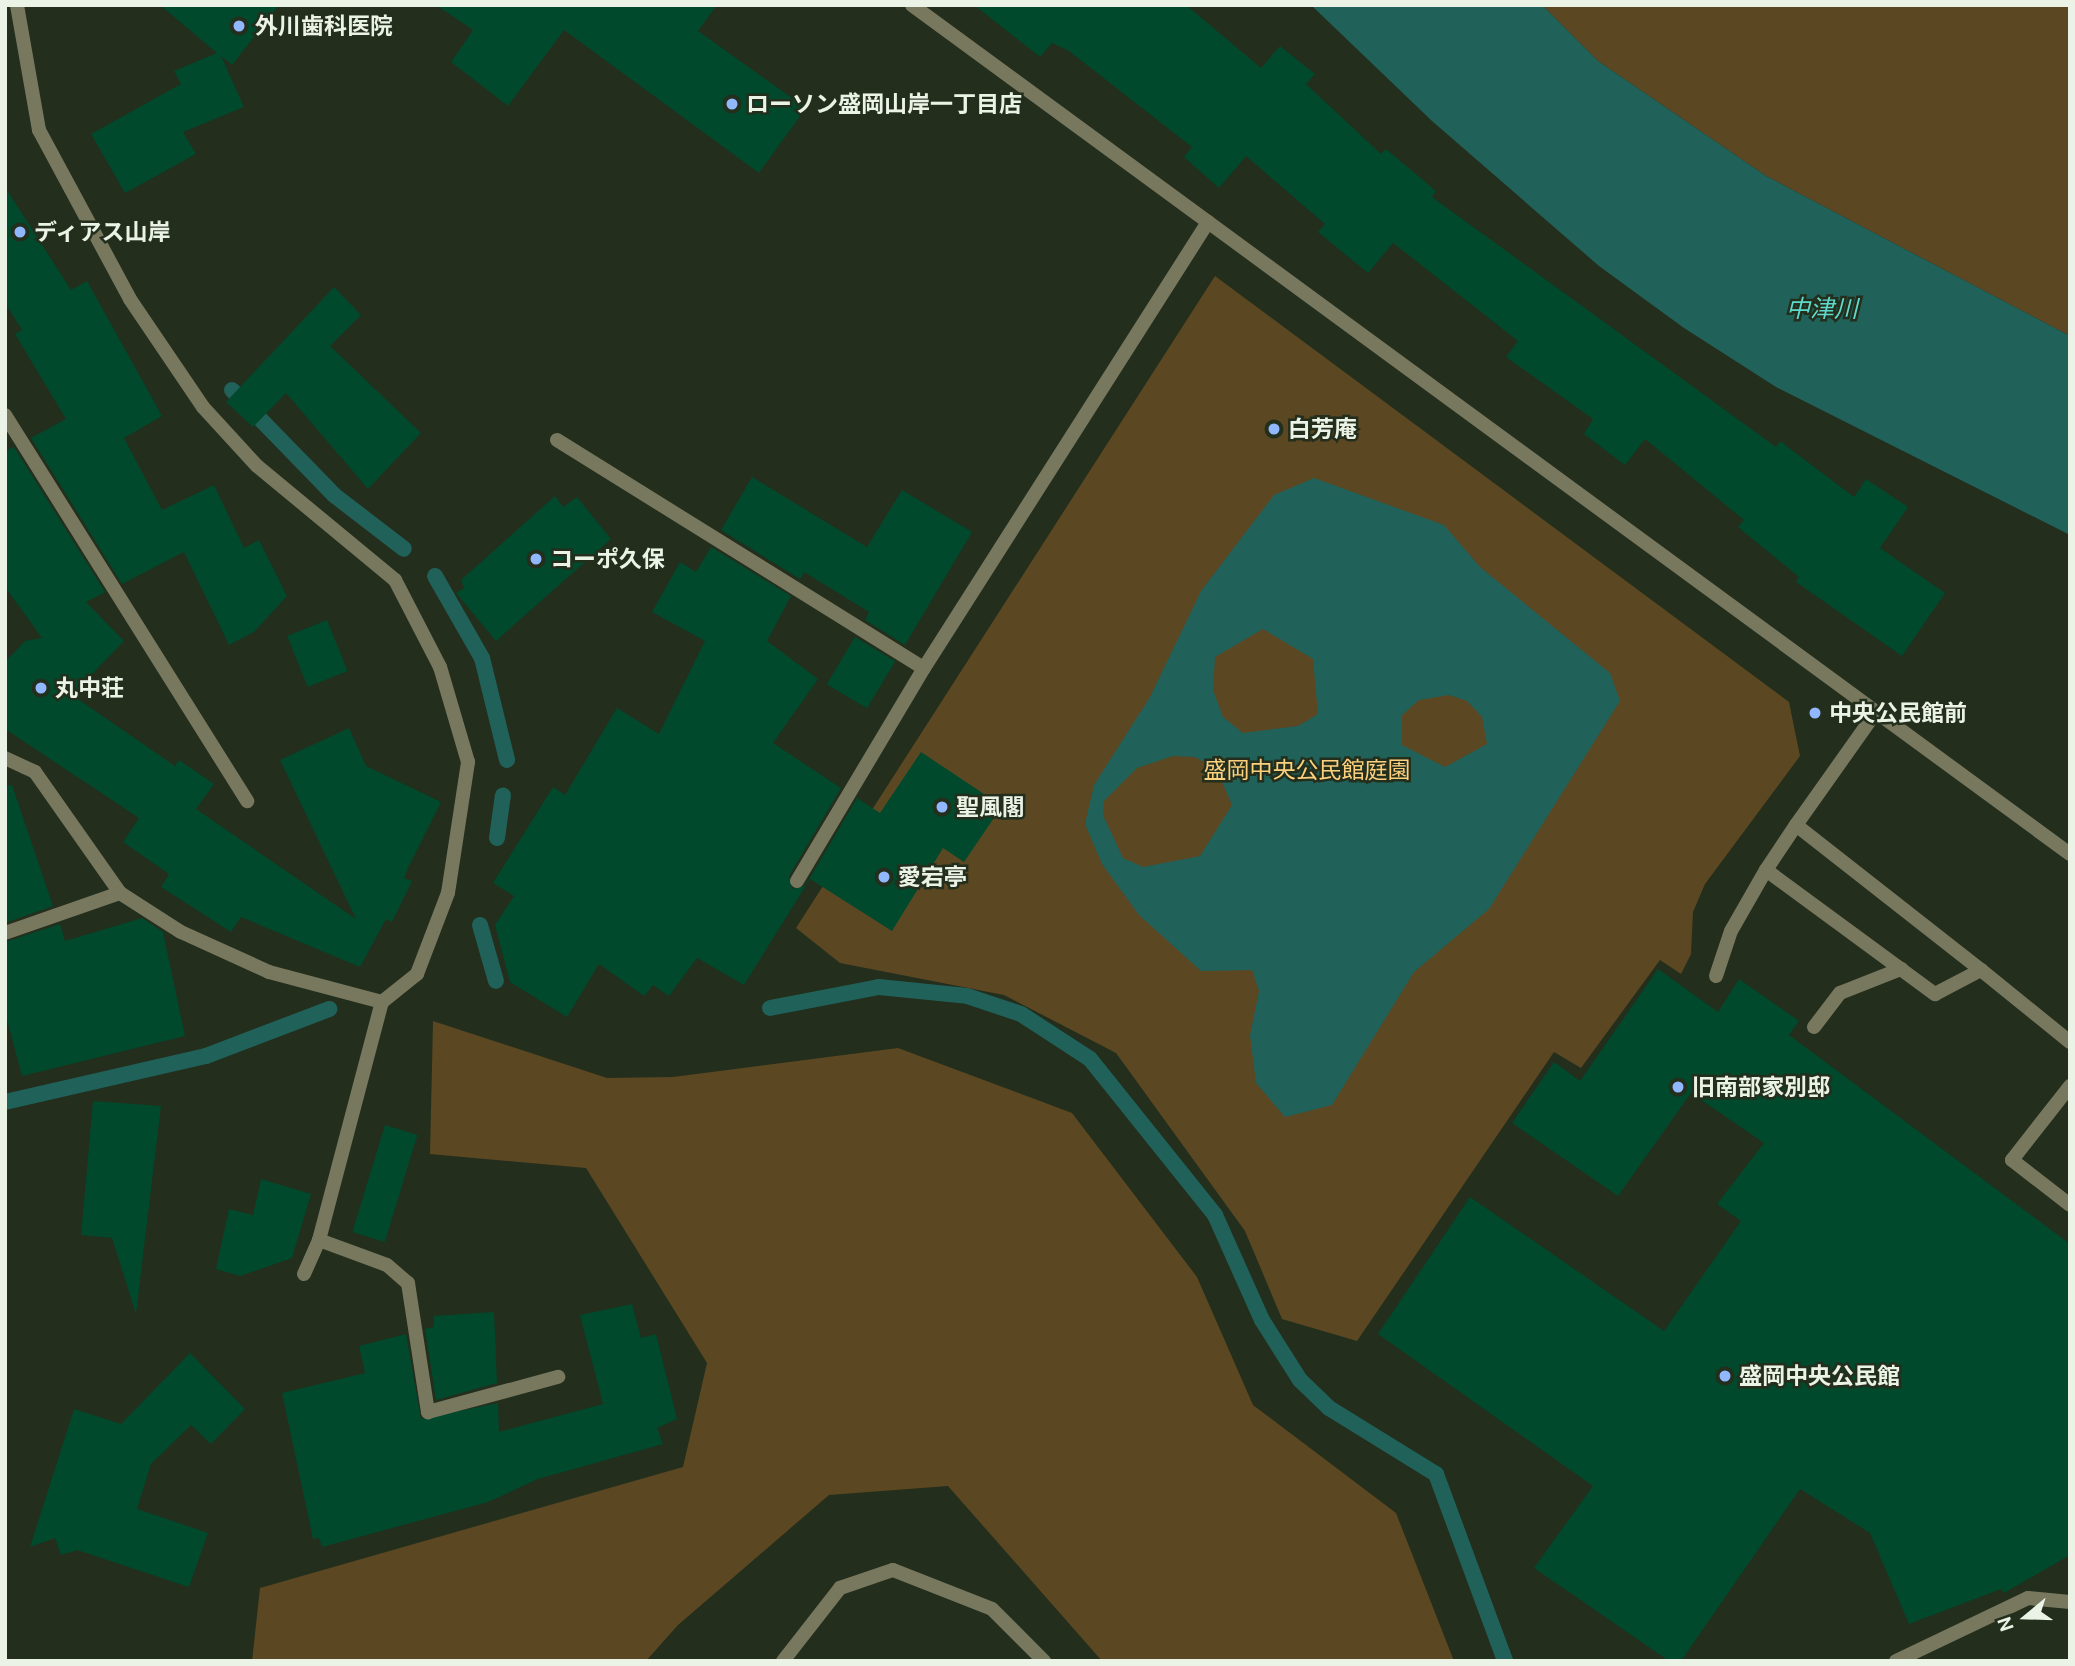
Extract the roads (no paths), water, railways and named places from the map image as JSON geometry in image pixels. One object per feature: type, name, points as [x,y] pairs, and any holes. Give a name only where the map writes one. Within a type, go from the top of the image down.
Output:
[{"type":"street","points":[[17,5],[39,130],[130,299],[203,407],[257,466],[395,580],[440,667],[468,762],[462,836],[417,974],[382,1002],[319,1240],[304,1274]]},
{"type":"street","points":[[912,5],[2070,854]]},
{"type":"street","points":[[797,881],[924,668],[1208,222]]},
{"type":"street","points":[[5,415],[247,801]]},
{"type":"street","points":[[557,440],[924,668]]},
{"type":"street","points":[[1716,976],[1731,931],[1766,870],[1876,712]]},
{"type":"street","points":[[5,758],[35,772],[120,893],[181,932],[269,972],[382,1002]]},
{"type":"street","points":[[1796,825],[2070,1042]]},
{"type":"street","points":[[1766,870],[1935,995],[1981,970]]},
{"type":"street","points":[[5,933],[120,893]]},
{"type":"street","points":[[1814,1027],[1840,993],[1901,970]]},
{"type":"street","points":[[2070,1086],[2012,1160],[2070,1205]]},
{"type":"street","points":[[319,1240],[387,1265],[408,1283],[428,1412],[558,1377]]},
{"type":"street","points":[[783,1661],[841,1588],[892,1570],[992,1609],[1044,1661]]},
{"type":"street","points":[[1896,1661],[2028,1598],[2070,1602]]},
{"type":"water","name":"中津川","points":[[1311,5],[1542,5],[1598,61],[1766,176],[2070,336],[2070,535],[1776,387],[1684,328],[1599,266],[1432,121]]},
{"type":"water","points":[[1314,478],[1444,525],[1480,567],[1610,673],[1620,701],[1489,909],[1414,972],[1332,1105],[1285,1117],[1256,1083],[1250,1035],[1259,991],[1252,970],[1201,971],[1139,915],[1102,864],[1085,824],[1094,785],[1150,697],[1201,591],[1274,495]],"holes":[[[1263,629],[1313,659],[1318,714],[1298,726],[1243,733],[1223,717],[1213,690],[1215,657]],[[1449,695],[1467,701],[1482,717],[1487,744],[1445,767],[1402,745],[1402,715],[1419,700]],[[1173,756],[1195,757],[1216,768],[1232,805],[1200,856],[1143,867],[1123,858],[1103,815],[1104,801],[1137,768]]]},
{"type":"waterway","points":[[232,390],[334,495],[404,549]]},
{"type":"waterway","points":[[435,576],[482,658],[507,760]]},
{"type":"waterway","points":[[497,838],[503,795]]},
{"type":"waterway","points":[[480,925],[496,981]]},
{"type":"waterway","points":[[770,1008],[879,987],[967,996],[1021,1014],[1090,1059],[1215,1215],[1262,1320],[1300,1380],[1329,1408],[1436,1474],[1505,1661]]},
{"type":"waterway","points":[[5,1102],[206,1056],[329,1009]]},
{"type":"place","name":"外川歯科医院","points":[[239,26]]},
{"type":"place","name":"ローソン盛岡山岸一丁目店","points":[[732,104]]},
{"type":"place","name":"ディアス山岸","points":[[20,232]]},
{"type":"place","name":"白芳庵","points":[[1274,429]]},
{"type":"place","name":"コーポ久保","points":[[536,559]]},
{"type":"place","name":"丸中荘","points":[[41,688]]},
{"type":"place","name":"中央公民館前","points":[[1815,713]]},
{"type":"place","name":"聖風閣","points":[[942,807]]},
{"type":"place","name":"愛宕亭","points":[[884,877]]},
{"type":"place","name":"旧南部家別邸","points":[[1678,1087]]},
{"type":"place","name":"盛岡中央公民館","points":[[1725,1376]]},
{"type":"park label","name":"盛岡中央公民館庭園","points":[[1307,770]]}]
